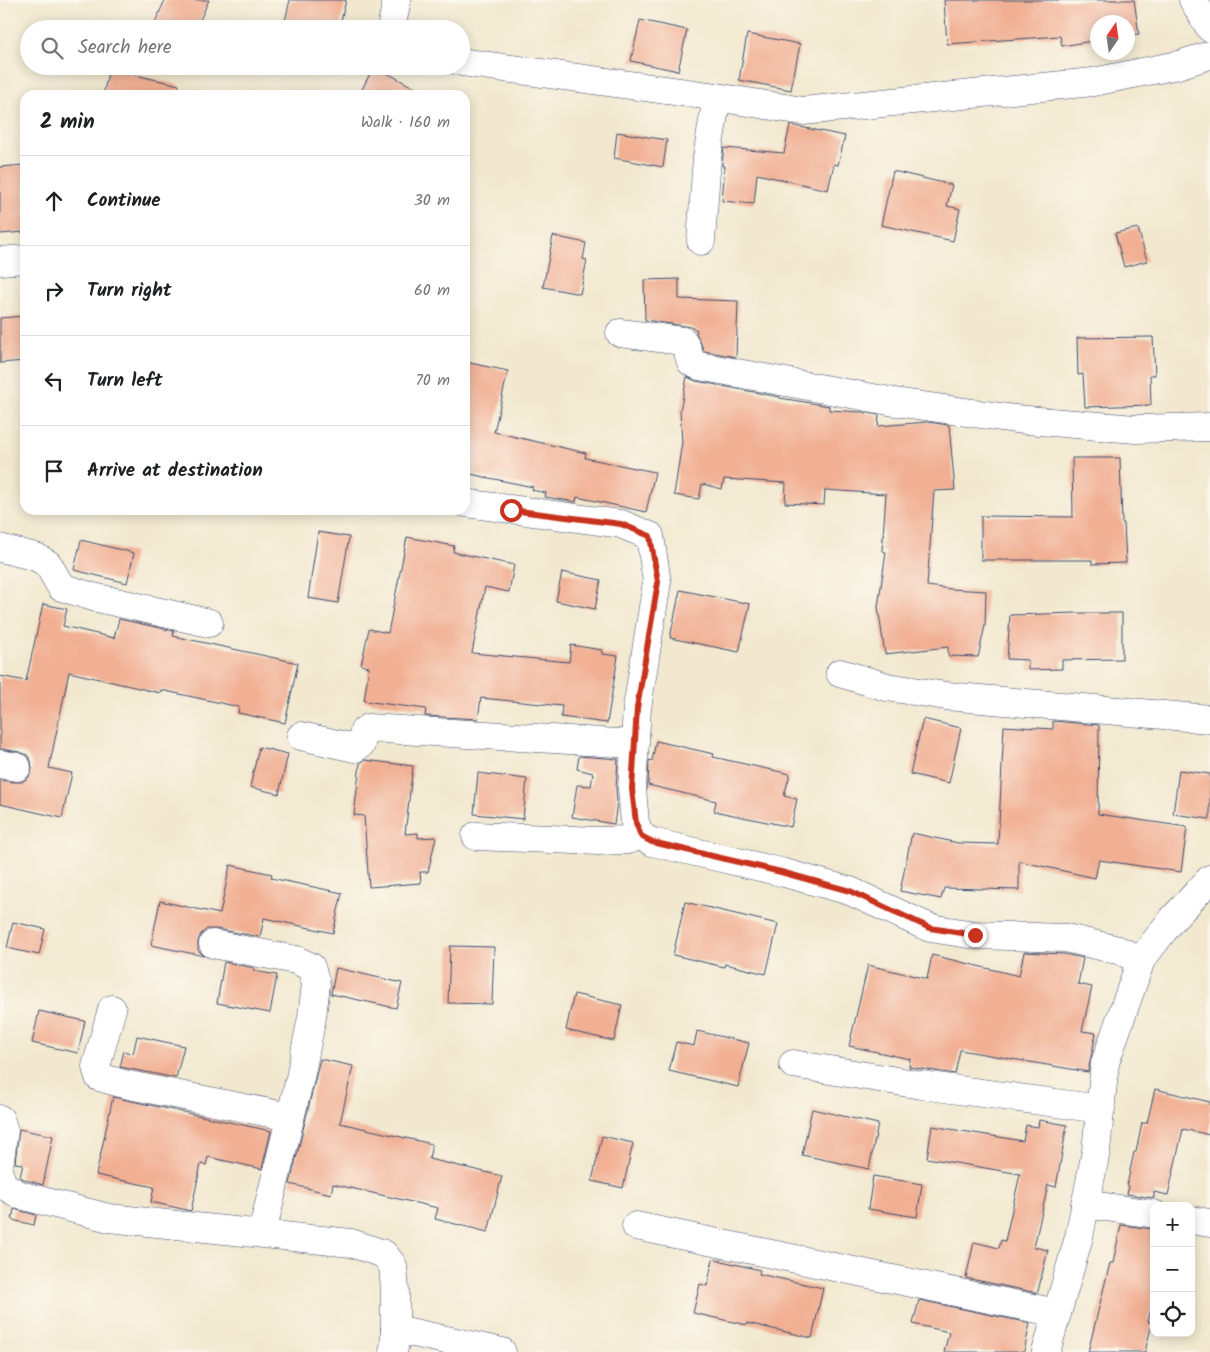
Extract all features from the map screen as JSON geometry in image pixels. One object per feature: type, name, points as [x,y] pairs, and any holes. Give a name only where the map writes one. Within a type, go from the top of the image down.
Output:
[{"type":"street","points":[[393,20],[397,0]]},
{"type":"street","points":[[470,63],[717,97],[803,111],[1092,82],[1178,65],[1210,56]]},
{"type":"street","points":[[701,241],[707,157],[717,97]]},
{"type":"street","points":[[0,261],[20,259]]},
{"type":"street","points":[[620,333],[683,341],[687,346],[687,354],[691,362],[699,366],[895,402],[1043,422],[1135,429],[1210,427]]},
{"type":"street","points":[[470,504],[621,524],[650,536],[658,582],[637,708],[632,789],[636,823],[641,836],[652,842],[781,872],[850,891],[930,928],[975,935],[1066,938],[1118,950],[1140,960]]},
{"type":"street","points":[[0,548],[36,557],[48,564],[61,587],[93,597],[209,623]]},
{"type":"street","points":[[840,673],[886,687],[946,696],[1210,719]]},
{"type":"street","points":[[301,736],[356,748],[368,728],[635,744]]},
{"type":"street","points":[[476,836],[598,842],[626,840],[641,836]]},
{"type":"street","points":[[1046,1352],[1079,1237],[1096,1151],[1105,1063],[1140,960],[1170,922],[1205,894]]},
{"type":"street","points":[[213,944],[296,960],[311,967],[316,984],[312,1017],[262,1233]]},
{"type":"street","points":[[112,1008],[96,1067],[99,1077],[124,1084],[290,1117]]},
{"type":"street","points":[[793,1064],[921,1085],[1101,1109]]},
{"type":"street","points":[[0,1119],[4,1131],[0,1160]]},
{"type":"street","points":[[0,1176],[3,1185],[20,1195],[109,1218],[351,1243],[384,1254],[393,1266],[395,1292],[394,1340],[502,1352]]},
{"type":"street","points":[[1085,1204],[1150,1213]]},
{"type":"street","points":[[1195,1221],[1210,1223]]},
{"type":"street","points":[[636,1226],[1057,1313]]},
{"type":"building","points":[[165,0],[209,0],[200,20],[156,20]]},
{"type":"building","points":[[290,0],[346,0],[341,20],[285,20]]},
{"type":"building","points":[[944,0],[1134,0],[1139,34],[1135,34],[1135,15],[1090,15],[1090,41],[1062,46],[1060,36],[947,44]]},
{"type":"building","points":[[640,20],[687,30],[678,71],[631,61]]},
{"type":"building","points":[[747,34],[800,44],[791,90],[739,80]]},
{"type":"building","points":[[108,75],[135,75],[179,85],[178,90],[104,90]]},
{"type":"building","points":[[369,75],[391,75],[419,90],[362,90]]},
{"type":"building","points":[[790,125],[845,136],[838,165],[834,164],[828,190],[757,174],[754,204],[722,201],[725,166],[722,166],[724,148],[784,153]]},
{"type":"building","points":[[617,132],[667,140],[663,167],[614,158]]},
{"type":"building","points":[[20,165],[20,232],[0,234],[0,167]]},
{"type":"building","points":[[893,171],[952,185],[947,206],[960,209],[953,241],[881,225]]},
{"type":"building","points":[[1138,228],[1147,261],[1124,267],[1115,233]]},
{"type":"building","points":[[553,236],[586,243],[583,259],[587,260],[580,294],[543,287]]},
{"type":"building","points":[[679,279],[679,299],[738,301],[736,357],[704,351],[696,333],[697,330],[691,327],[645,320],[644,280]]},
{"type":"building","points":[[20,316],[20,361],[0,363],[0,318]]},
{"type":"building","points":[[1153,337],[1155,375],[1150,375],[1151,405],[1085,407],[1083,374],[1078,375],[1077,338]]},
{"type":"building","points":[[470,363],[508,371],[494,432],[586,453],[585,458],[655,472],[646,512],[577,497],[576,502],[545,497],[546,493],[532,490],[533,487],[470,474]]},
{"type":"building","points":[[687,377],[696,381],[829,406],[829,410],[879,415],[878,426],[927,422],[949,425],[955,490],[934,491],[927,586],[986,591],[985,626],[978,657],[948,656],[948,647],[885,654],[878,607],[886,552],[882,551],[886,494],[825,490],[824,505],[785,503],[786,483],[724,479],[722,489],[702,484],[699,499],[674,495],[682,442],[680,411]]},
{"type":"building","points":[[1072,458],[1120,458],[1122,523],[1124,523],[1126,563],[1092,564],[1092,560],[981,560],[981,516],[1073,517]]},
{"type":"building","points":[[318,532],[349,537],[338,603],[308,598]]},
{"type":"building","points":[[407,537],[454,546],[453,552],[514,565],[509,592],[485,587],[472,653],[569,662],[571,645],[602,650],[602,654],[618,656],[607,723],[561,717],[562,706],[481,698],[478,719],[425,716],[426,709],[364,701],[369,667],[361,665],[369,629],[388,633]]},
{"type":"building","points":[[81,540],[134,553],[127,583],[74,570]]},
{"type":"building","points":[[562,572],[601,580],[595,609],[556,601]]},
{"type":"building","points":[[680,590],[750,604],[739,652],[670,638]]},
{"type":"building","points":[[43,604],[67,609],[63,626],[114,638],[119,619],[174,631],[173,636],[298,663],[285,723],[238,713],[239,707],[161,690],[160,693],[69,672],[49,768],[72,773],[62,818],[0,804],[0,780],[22,782],[29,777],[32,769],[31,761],[27,755],[0,749],[0,676],[26,681]]},
{"type":"building","points":[[1122,613],[1122,659],[1062,660],[1062,669],[1028,670],[1028,660],[1007,659],[1010,615]]},
{"type":"building","points":[[923,719],[961,728],[949,783],[910,774]]},
{"type":"building","points":[[1053,721],[1099,725],[1098,814],[1187,827],[1181,872],[1099,860],[1095,878],[1019,861],[1019,890],[944,888],[941,899],[900,891],[912,833],[958,843],[998,844],[1004,726],[1053,729]]},
{"type":"building","points":[[656,741],[714,754],[713,757],[790,774],[784,796],[797,799],[791,827],[714,811],[716,801],[648,785],[649,760],[652,761]]},
{"type":"building","points":[[259,747],[288,754],[279,794],[250,787]]},
{"type":"building","points":[[579,756],[618,759],[617,802],[614,824],[572,817],[577,785],[591,786],[593,773],[577,769]]},
{"type":"building","points":[[365,760],[413,766],[405,834],[418,833],[418,838],[436,837],[428,872],[420,872],[421,883],[369,887],[364,816],[354,815],[360,763]]},
{"type":"building","points":[[1179,770],[1210,774],[1210,819],[1173,814]]},
{"type":"building","points":[[478,773],[527,779],[523,819],[474,814]]},
{"type":"building","points":[[230,865],[272,874],[271,878],[342,893],[333,933],[264,918],[260,937],[207,929],[201,934],[198,942],[198,950],[204,956],[151,945],[160,901],[220,914]]},
{"type":"building","points":[[685,902],[778,924],[766,974],[725,964],[724,967],[673,955]]},
{"type":"building","points":[[13,922],[45,929],[39,955],[7,948]]},
{"type":"building","points":[[450,946],[494,947],[492,1004],[448,1003]]},
{"type":"building","points":[[1024,952],[1064,954],[1083,958],[1078,984],[1092,987],[1082,1031],[1096,1033],[1088,1072],[960,1050],[955,1074],[909,1067],[910,1059],[849,1046],[868,965],[927,979],[932,955],[1019,976]]},
{"type":"building","points":[[224,962],[254,968],[254,971],[277,975],[270,1013],[217,1003]]},
{"type":"building","points":[[336,968],[402,983],[396,1008],[331,994]]},
{"type":"building","points":[[574,994],[622,1005],[614,1041],[566,1030]]},
{"type":"building","points":[[39,1011],[85,1021],[78,1053],[32,1043]]},
{"type":"building","points":[[697,1031],[749,1043],[738,1087],[669,1071],[676,1042],[694,1046]]},
{"type":"building","points":[[137,1036],[184,1046],[176,1078],[120,1067],[124,1051],[133,1054]]},
{"type":"building","points":[[320,1059],[353,1066],[340,1123],[432,1144],[429,1159],[502,1176],[488,1232],[435,1219],[438,1208],[333,1184],[331,1194],[290,1184]]},
{"type":"building","points":[[1155,1089],[1210,1102],[1210,1135],[1183,1129],[1168,1195],[1154,1192],[1154,1198],[1127,1194],[1129,1186],[1127,1185],[1142,1123],[1147,1123]]},
{"type":"building","points":[[113,1097],[271,1131],[262,1169],[208,1157],[206,1165],[201,1164],[191,1211],[151,1202],[154,1187],[96,1175]]},
{"type":"building","points":[[812,1109],[878,1124],[869,1169],[802,1155]]},
{"type":"building","points":[[1039,1120],[1067,1125],[1056,1187],[1048,1185],[1034,1247],[1048,1250],[1038,1291],[1037,1293],[966,1278],[974,1242],[999,1248],[1001,1240],[1005,1241],[1020,1174],[927,1158],[932,1126],[1023,1141],[1026,1125],[1038,1127]]},
{"type":"building","points":[[19,1129],[53,1136],[43,1185],[20,1177],[23,1164],[15,1163]]},
{"type":"building","points":[[602,1136],[633,1143],[623,1188],[592,1181]]},
{"type":"building","points":[[873,1176],[922,1184],[917,1217],[868,1209]]},
{"type":"building","points":[[14,1209],[36,1215],[34,1225],[12,1220]]},
{"type":"building","points":[[1121,1225],[1150,1229],[1150,1313],[1148,1322],[1150,1322],[1150,1331],[1145,1352],[1088,1352],[1110,1263],[1113,1263]]},
{"type":"building","points":[[713,1259],[760,1270],[759,1274],[823,1288],[812,1338],[693,1313],[700,1284],[707,1286]]},
{"type":"building","points":[[919,1300],[1030,1323],[1024,1352],[944,1352],[949,1332],[913,1324]]},
{"type":"route","points":[[511,510],[621,524],[650,536],[658,582],[637,708],[632,789],[636,823],[641,836],[652,842],[781,872],[850,891],[930,928],[975,935]]}]
